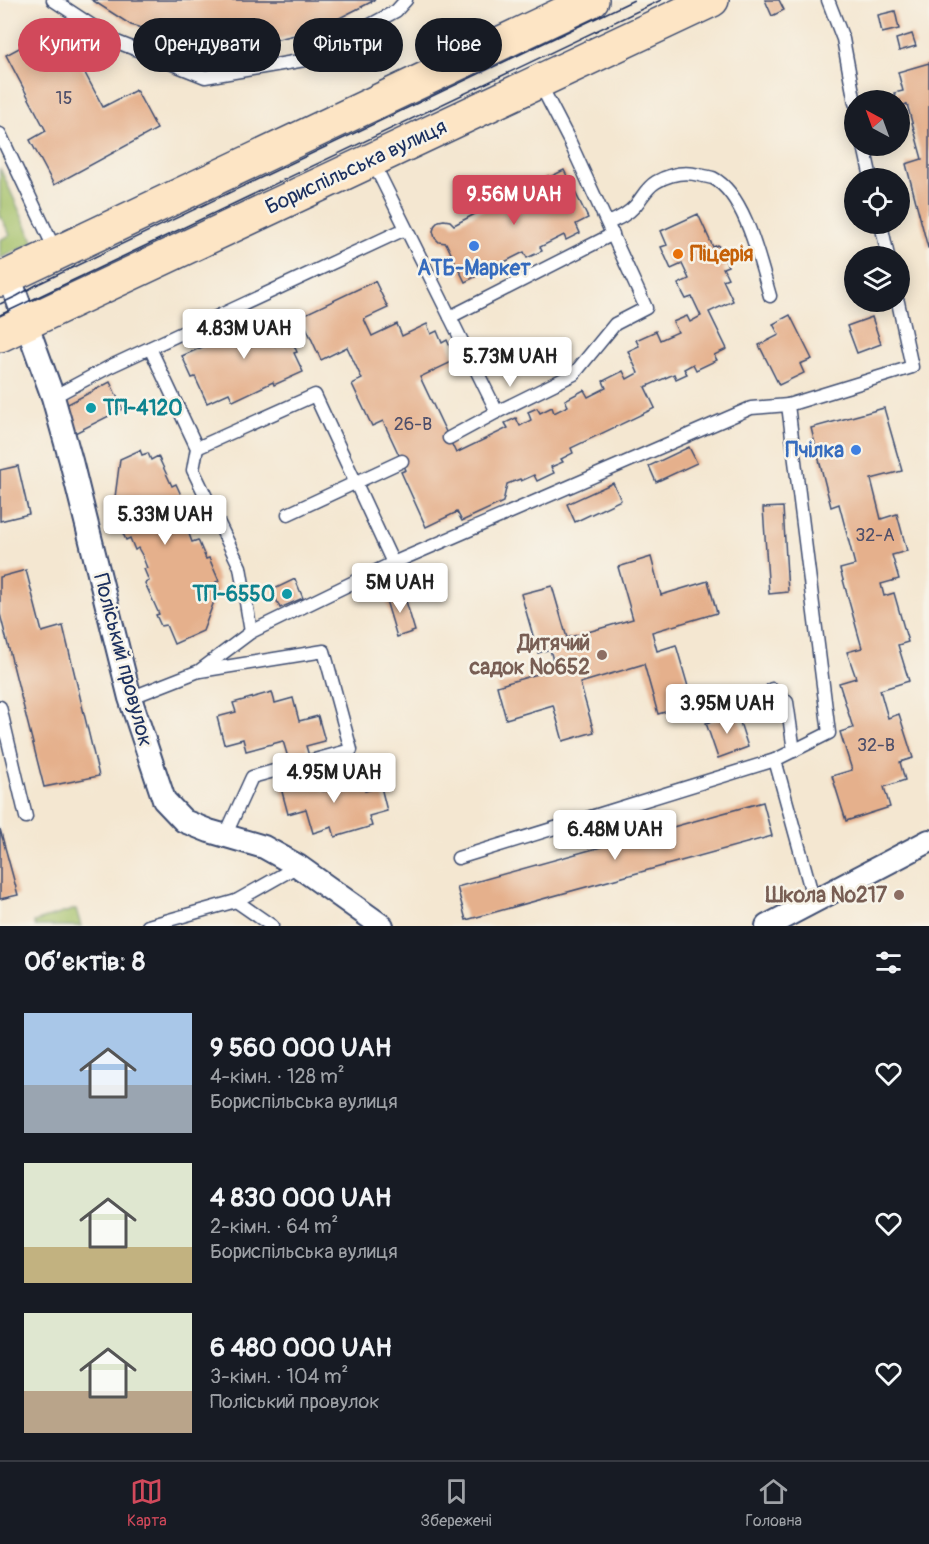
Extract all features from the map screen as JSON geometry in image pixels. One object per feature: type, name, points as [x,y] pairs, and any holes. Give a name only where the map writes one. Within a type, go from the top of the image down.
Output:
[{"type":"main road","points":[[5,278],[592,0]]},
{"type":"main road","name":"Бориспільська вулиця","points":[[13,329],[712,0]]},
{"type":"street","name":"Поліський провулок","points":[[5,278],[13,329],[34,347],[53,397],[71,460],[130,698],[164,800],[184,821],[264,847],[298,866],[382,926]]},
{"type":"street","points":[[767,926],[929,841]]},
{"type":"lane","points":[[53,0],[117,42],[205,76],[305,60],[396,11],[406,0]]},
{"type":"lane","points":[[828,0],[843,39],[853,90]]},
{"type":"lane","points":[[449,438],[574,374],[615,324],[646,308],[538,81]]},
{"type":"lane","points":[[0,134],[57,254]]},
{"type":"lane","points":[[372,159],[497,412]]},
{"type":"lane","points":[[450,317],[610,229],[635,206],[654,183],[672,174],[689,172],[712,178],[727,189],[739,206],[770,296]]},
{"type":"lane","points":[[53,397],[111,366],[405,229]]},
{"type":"lane","points":[[199,671],[251,632],[393,563],[751,408],[788,405],[912,367],[900,312]]},
{"type":"lane","points":[[150,348],[197,448],[193,470],[240,567],[251,632]]},
{"type":"lane","points":[[197,448],[315,395],[393,563]]},
{"type":"lane","points":[[459,858],[775,760],[830,733],[788,405]]},
{"type":"lane","points":[[288,514],[402,461]]},
{"type":"lane","points":[[130,698],[199,671],[324,651],[351,750],[252,777],[225,836]]},
{"type":"lane","points":[[772,689],[787,702],[794,751]]},
{"type":"lane","points":[[0,707],[26,817]]},
{"type":"lane","points":[[775,760],[814,901]]},
{"type":"lane","points":[[148,926],[236,901],[298,866]]},
{"type":"lane","points":[[236,901],[272,926]]},
{"type":"green space","points":[[0,168],[34,243],[0,258],[0,240],[10,235],[0,215]]},
{"type":"green space","points":[[76,909],[81,926],[35,926],[34,922]]},
{"type":"building","points":[[92,0],[375,0],[340,18],[293,18],[293,35],[281,38],[281,18],[133,18],[133,26]]},
{"type":"building","points":[[765,0],[779,0],[784,10],[772,16]]},
{"type":"building","points":[[895,11],[899,29],[882,33],[878,15]]},
{"type":"building","points":[[912,34],[916,46],[899,51],[896,39]]},
{"type":"building","points":[[18,49],[18,72],[84,72],[103,107],[136,90],[157,129],[54,185],[30,140],[46,131],[6,55]]},
{"type":"building","points":[[929,63],[929,248],[910,179],[910,168],[907,168],[906,164],[922,159],[910,115],[910,90],[903,90],[898,72]]},
{"type":"building","points":[[564,170],[588,218],[576,224],[580,233],[566,240],[564,235],[540,247],[542,251],[527,258],[524,252],[465,282],[446,243],[439,242],[435,238],[433,231],[435,225],[444,220],[454,225],[494,204],[506,193],[531,181],[548,176],[548,178]]},
{"type":"building","points":[[698,214],[713,247],[718,245],[728,266],[723,268],[728,278],[723,280],[733,301],[709,312],[727,349],[714,355],[717,360],[696,370],[693,364],[684,369],[687,374],[676,379],[674,374],[645,387],[655,408],[571,448],[573,453],[561,459],[563,462],[551,467],[554,473],[537,481],[534,475],[507,484],[503,502],[462,521],[457,512],[426,527],[401,472],[406,470],[383,421],[372,426],[352,384],[362,379],[347,347],[321,360],[301,316],[375,281],[388,308],[364,319],[372,336],[397,324],[402,336],[427,324],[431,334],[437,331],[442,343],[447,340],[456,360],[420,377],[456,453],[508,428],[505,423],[516,418],[520,426],[531,420],[528,412],[537,408],[540,413],[552,407],[554,413],[568,406],[565,400],[584,390],[588,397],[606,388],[603,381],[623,371],[627,379],[638,373],[628,351],[639,346],[636,340],[656,331],[660,340],[678,332],[673,322],[687,316],[690,322],[701,316],[692,297],[686,299],[678,284],[689,279],[682,264],[671,269],[661,247],[667,245],[661,231]]},
{"type":"building","points":[[276,313],[285,334],[288,332],[303,372],[274,385],[273,382],[233,401],[229,393],[207,403],[182,356],[218,340],[216,334],[238,323],[239,326],[250,320],[252,324]]},
{"type":"building","points":[[790,315],[812,359],[800,364],[804,373],[779,385],[759,345],[779,335],[773,324]]},
{"type":"building","points":[[872,317],[881,344],[857,353],[847,326]]},
{"type":"building","name":"ТП-4120","points":[[110,382],[123,409],[73,434],[60,408]]},
{"type":"building","points":[[884,408],[902,471],[871,479],[881,519],[897,514],[907,551],[892,555],[899,579],[881,584],[884,596],[894,593],[908,642],[898,645],[909,681],[880,690],[888,718],[899,714],[913,758],[900,762],[905,780],[884,787],[890,807],[846,821],[832,776],[852,770],[840,732],[853,728],[839,683],[856,678],[847,652],[862,648],[840,569],[855,565],[839,504],[831,507],[811,428]]},
{"type":"building","points":[[689,447],[697,463],[656,482],[649,466]]},
{"type":"building","points":[[140,450],[142,455],[148,453],[151,460],[158,456],[172,486],[176,484],[186,506],[183,508],[191,524],[186,526],[192,542],[198,540],[219,581],[216,582],[219,588],[203,631],[174,644],[166,625],[161,626],[156,615],[159,614],[145,583],[149,581],[142,555],[138,548],[135,550],[130,538],[126,540],[116,518],[119,517],[114,505],[120,459]]},
{"type":"building","points":[[18,466],[29,514],[0,521],[0,470]]},
{"type":"building","points":[[613,483],[621,500],[575,522],[567,504]]},
{"type":"building","points":[[783,507],[788,592],[769,594],[763,508]]},
{"type":"building","points":[[651,557],[661,595],[708,581],[717,613],[652,632],[657,651],[676,645],[693,704],[658,714],[644,664],[580,683],[594,732],[563,741],[553,705],[506,719],[497,686],[555,669],[550,649],[538,653],[521,594],[552,586],[567,638],[633,619],[618,567]]},
{"type":"building","points":[[26,570],[42,632],[63,626],[99,776],[44,787],[0,614],[0,577]]},
{"type":"building","name":"ТП-6550","points":[[295,579],[303,598],[280,608],[272,590]]},
{"type":"building","points":[[403,591],[415,631],[397,637],[385,597]]},
{"type":"building","points":[[272,692],[275,703],[293,698],[299,721],[318,716],[325,741],[306,746],[309,756],[289,761],[283,741],[246,751],[243,739],[224,744],[217,717],[236,712],[233,703]]},
{"type":"building","points":[[737,713],[748,747],[718,758],[706,723]]},
{"type":"building","points":[[317,769],[323,791],[362,780],[365,791],[381,787],[387,811],[369,816],[372,826],[335,837],[332,827],[313,833],[306,809],[288,814],[281,788],[298,783],[296,775]]},
{"type":"building","points":[[763,802],[772,836],[466,920],[457,887]]},
{"type":"building","points":[[0,829],[18,895],[0,899]]},
{"type":"tram line","points":[[0,304],[634,0]]},
{"type":"tram line","points":[[0,315],[661,0]]},
{"type":"place","name":"АТБ-Маркет","points":[[474,246]]},
{"type":"place","name":"Піцерія","points":[[678,254]]},
{"type":"place","name":"ТП-4120","points":[[91,408]]},
{"type":"place","name":"Пчілка","points":[[856,450]]},
{"type":"place","name":"ТП-6550","points":[[287,594]]},
{"type":"place","name":"Дитячий садок №652","points":[[602,655]]},
{"type":"place","name":"Школа №217","points":[[899,895]]}]
